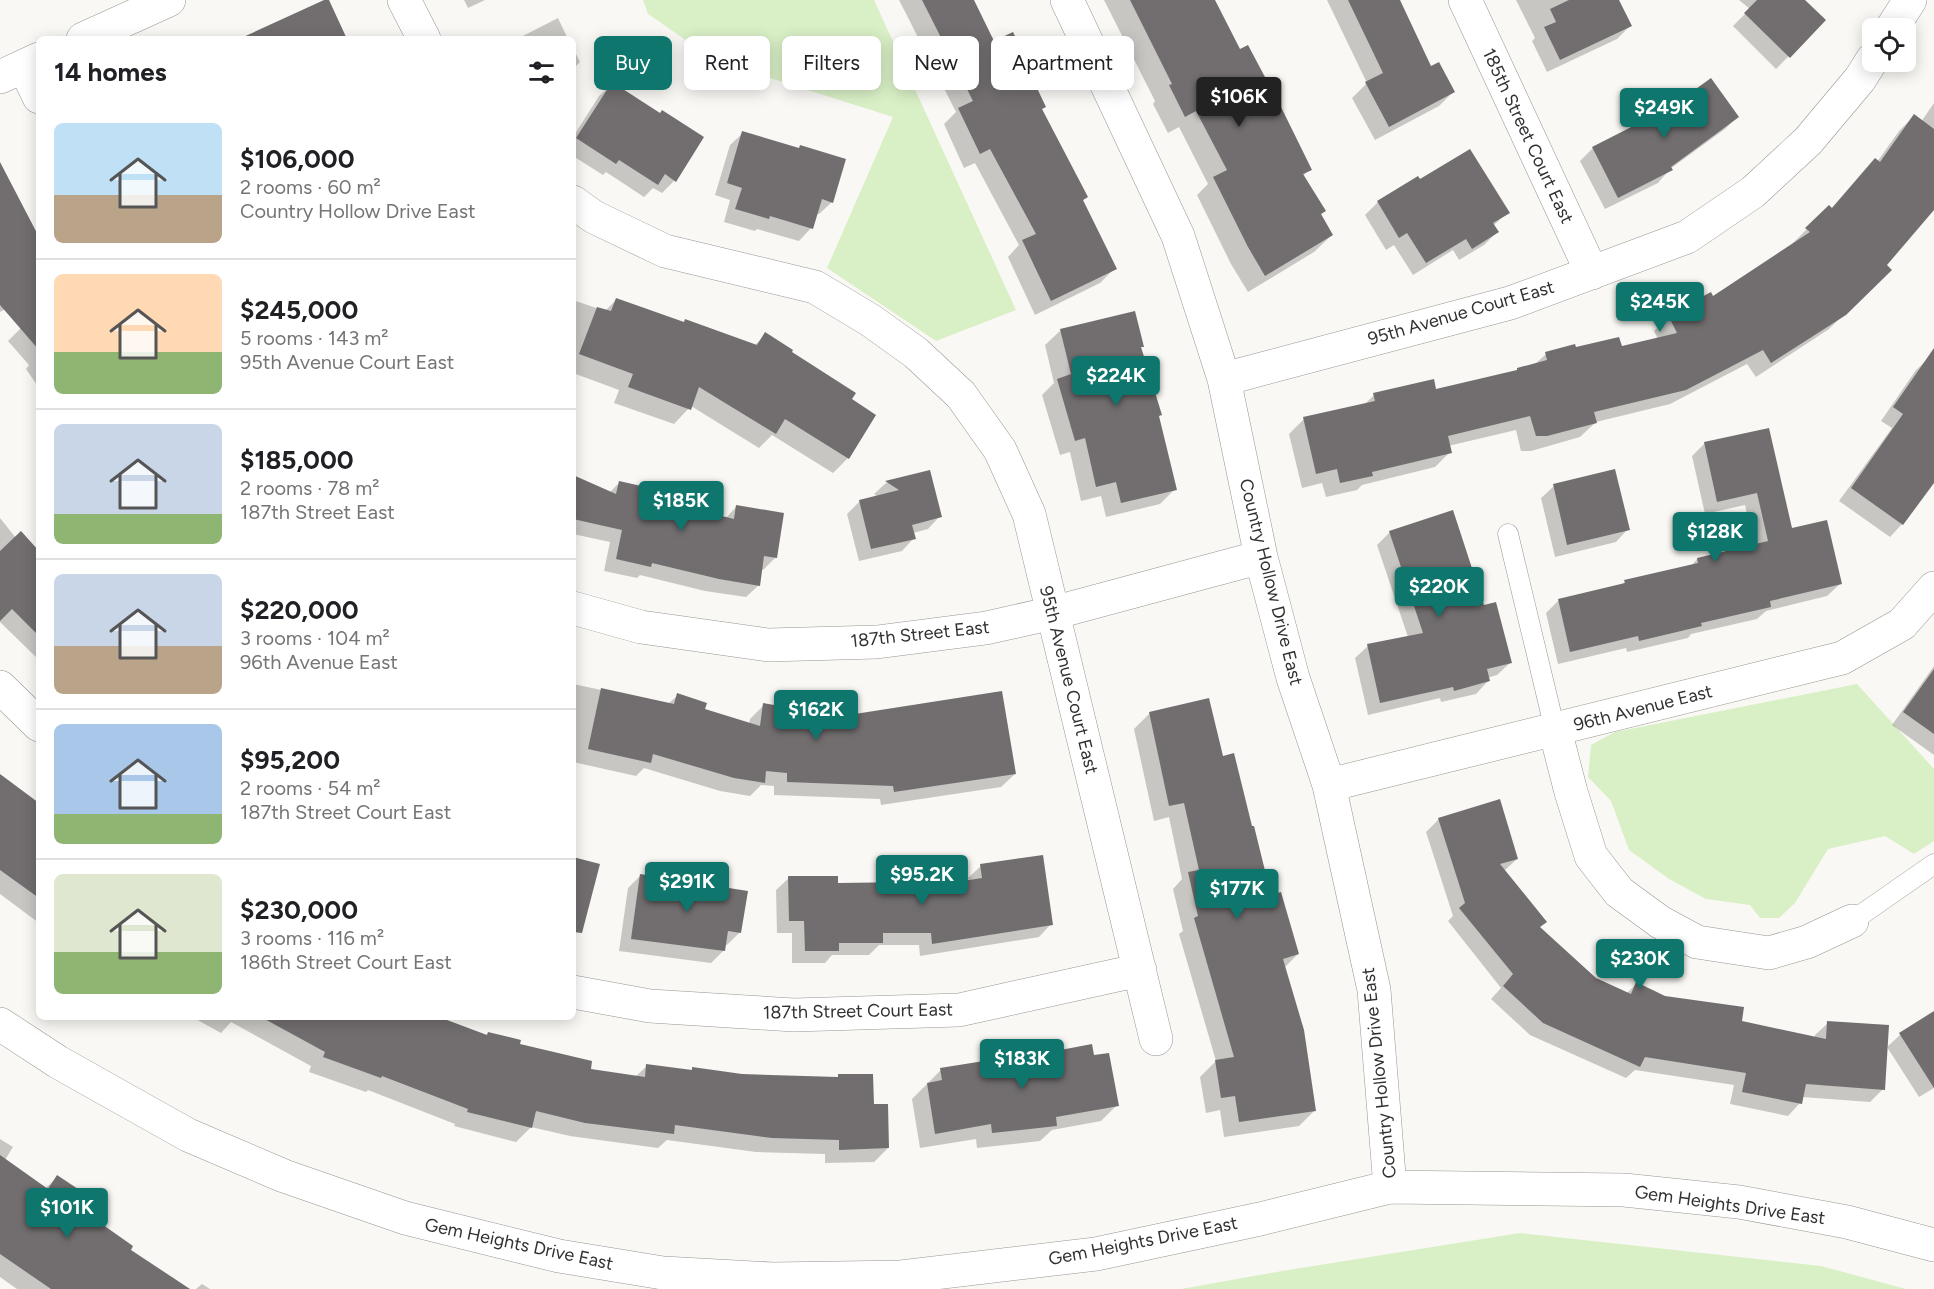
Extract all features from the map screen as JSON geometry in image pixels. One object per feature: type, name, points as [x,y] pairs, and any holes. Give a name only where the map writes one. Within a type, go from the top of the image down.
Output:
[{"type":"street","points":[[90,36],[169,0]]},
{"type":"street","points":[[404,0],[422,36]]},
{"type":"street","name":"Country Hollow Drive East","points":[[1067,0],[1178,236],[1224,379],[1261,557],[1293,678],[1329,785],[1374,990],[1390,1187]]},
{"type":"street","name":"185th Street Court East","points":[[1465,0],[1592,273]]},
{"type":"street","points":[[1898,18],[1910,0]]},
{"type":"street","points":[[21,68],[36,92]]},
{"type":"street","name":"95th Avenue Court East","points":[[1224,379],[1510,303],[1687,237],[1753,192],[1808,141],[1864,72]]},
{"type":"street","name":"95th Avenue Court East","points":[[576,204],[594,217],[665,251],[815,287],[870,320],[916,353],[961,395],[1000,450],[1029,514],[1156,1039]]},
{"type":"street","name":"187th Street East","points":[[576,609],[641,627],[768,645],[878,642],[986,628],[1053,613],[1261,557]]},
{"type":"street","name":"96th Avenue East","points":[[1329,785],[1842,658],[1902,624],[1934,588]]},
{"type":"street","points":[[0,687],[36,722]]},
{"type":"street","points":[[1554,730],[1591,856],[1619,892],[1660,922],[1697,942],[1769,953],[1807,942],[1852,921]]},
{"type":"street","name":"187th Street Court East","points":[[576,993],[650,1006],[794,1015],[959,1010],[1140,970]]},
{"type":"street","name":"Gem Heights Drive East","points":[[0,1024],[58,1062],[188,1135],[284,1176],[416,1221],[662,1281],[901,1277],[1096,1254],[1260,1219],[1390,1187],[1624,1190],[1739,1202],[1847,1222],[1934,1245]]},
{"type":"lane","points":[[1508,534],[1554,730]]},
{"type":"lane","points":[[1852,921],[1934,864]]},
{"type":"green space","points":[[643,0],[874,0],[893,41],[893,90],[915,90],[1016,310],[936,341],[827,268],[893,117],[808,90],[881,90],[881,36],[782,36],[782,82],[770,78],[770,36],[684,36],[684,39],[648,14]]},
{"type":"green space","points":[[1857,684],[1934,769],[1934,841],[1914,854],[1885,836],[1828,849],[1795,903],[1779,918],[1760,918],[1750,905],[1706,899],[1669,879],[1629,850],[1611,801],[1588,777],[1591,745],[1615,732]]},
{"type":"green space","points":[[1520,1233],[1821,1266],[1906,1289],[1181,1289]]},
{"type":"building","points":[[324,0],[329,0],[346,36],[246,36]]},
{"type":"building","points":[[922,0],[974,0],[992,36],[991,90],[1038,90],[1046,107],[1042,109],[1088,197],[1083,200],[1117,269],[1051,301],[1022,240],[1036,234],[990,149],[980,154],[958,108],[973,101],[967,90],[979,90],[979,36],[940,36]]},
{"type":"building","points":[[1130,0],[1215,0],[1240,49],[1248,45],[1283,111],[1312,170],[1303,174],[1326,211],[1321,214],[1333,235],[1265,276],[1213,177],[1227,170],[1196,111],[1185,117],[1169,85],[1172,84]]},
{"type":"building","points":[[1348,0],[1400,0],[1431,66],[1439,62],[1455,92],[1389,127],[1365,82],[1383,73]]},
{"type":"building","points":[[1569,0],[1619,0],[1632,26],[1560,60],[1544,27],[1556,22],[1550,9]]},
{"type":"building","points":[[1757,0],[1805,0],[1826,20],[1790,58],[1744,13]]},
{"type":"building","points":[[1711,78],[1739,117],[1671,167],[1673,170],[1618,198],[1592,147],[1647,119],[1649,123]]},
{"type":"building","points":[[607,90],[624,90],[660,113],[662,110],[704,137],[676,182],[665,174],[658,185],[619,160],[616,164],[576,138]]},
{"type":"building","points":[[1914,114],[1934,129],[1934,210],[1887,265],[1892,270],[1846,315],[1771,363],[1763,350],[1686,390],[1594,412],[1597,423],[1547,436],[1536,436],[1530,416],[1448,436],[1452,453],[1372,472],[1373,476],[1340,483],[1337,469],[1316,474],[1303,417],[1375,401],[1373,393],[1434,379],[1436,389],[1517,370],[1517,368],[1547,360],[1545,352],[1575,344],[1576,347],[1619,337],[1622,346],[1677,333],[1668,315],[1711,292],[1713,296],[1810,232],[1805,228],[1829,205],[1832,208],[1875,158],[1880,162]]},
{"type":"building","points":[[742,131],[846,159],[833,203],[822,199],[813,229],[770,216],[769,219],[735,209],[742,188],[727,183]]},
{"type":"building","points":[[1470,149],[1510,213],[1493,223],[1499,232],[1472,249],[1466,239],[1426,263],[1407,233],[1399,238],[1377,201],[1418,176],[1420,179]]},
{"type":"building","points":[[0,162],[36,231],[36,347],[0,305]]},
{"type":"building","points":[[616,298],[684,322],[685,319],[757,345],[765,332],[856,393],[852,399],[876,415],[849,459],[785,419],[776,434],[699,387],[691,410],[628,387],[633,374],[579,354],[597,307],[611,311]]},
{"type":"building","points":[[1135,311],[1144,347],[1141,347],[1162,415],[1159,416],[1177,490],[1121,503],[1116,482],[1096,487],[1085,438],[1075,441],[1057,379],[1071,374],[1060,329]]},
{"type":"building","points":[[1934,348],[1934,483],[1903,525],[1851,488],[1903,414],[1893,407]]},
{"type":"building","points":[[1769,428],[1792,528],[1827,520],[1842,584],[1770,601],[1771,607],[1701,623],[1702,626],[1639,641],[1638,636],[1570,652],[1558,599],[1625,583],[1624,580],[1698,563],[1697,558],[1768,541],[1757,493],[1717,502],[1704,442]]},
{"type":"building","points":[[1615,469],[1630,530],[1567,545],[1553,484]]},
{"type":"building","points":[[930,470],[942,517],[912,525],[916,539],[871,549],[859,500],[899,490],[885,481]]},
{"type":"building","points":[[576,476],[616,494],[619,481],[668,492],[666,502],[734,519],[736,505],[784,513],[777,558],[764,556],[760,586],[652,563],[651,567],[616,559],[622,530],[576,520]]},
{"type":"building","points":[[1453,510],[1484,605],[1496,602],[1512,663],[1487,669],[1490,681],[1454,691],[1453,687],[1380,703],[1367,644],[1423,633],[1389,531]]},
{"type":"building","points":[[21,531],[36,548],[36,633],[12,609],[0,621],[0,551]]},
{"type":"building","points":[[1934,669],[1934,734],[1903,712]]},
{"type":"building","points":[[601,688],[674,704],[677,693],[707,703],[705,709],[760,726],[763,703],[807,711],[807,707],[842,708],[842,716],[1002,691],[1016,774],[894,792],[893,786],[787,782],[787,773],[766,771],[765,783],[734,778],[653,754],[651,763],[588,749]]},
{"type":"building","points":[[1209,698],[1223,756],[1234,753],[1271,895],[1281,892],[1299,954],[1283,959],[1304,1030],[1316,1111],[1239,1122],[1235,1096],[1221,1098],[1215,1060],[1234,1057],[1194,918],[1198,916],[1188,872],[1199,870],[1184,803],[1169,806],[1149,712]]},
{"type":"building","points":[[0,774],[36,801],[36,896],[0,870]]},
{"type":"building","points":[[1500,799],[1518,859],[1500,864],[1547,922],[1540,927],[1596,978],[1631,994],[1636,982],[1665,996],[1744,1007],[1742,1021],[1826,1039],[1827,1021],[1889,1025],[1885,1090],[1806,1084],[1802,1104],[1742,1092],[1746,1073],[1645,1057],[1640,1067],[1543,1023],[1503,986],[1513,974],[1459,908],[1465,903],[1438,818]]},
{"type":"building","points":[[1043,855],[1053,925],[932,944],[931,933],[883,933],[883,943],[839,943],[839,951],[805,951],[804,921],[789,921],[788,876],[838,876],[838,883],[912,882],[912,889],[982,878],[980,864]]},
{"type":"building","points":[[576,858],[600,864],[582,933],[576,932]]},
{"type":"building","points":[[640,874],[748,891],[741,933],[728,931],[725,951],[631,939]]},
{"type":"building","points":[[1934,1011],[1934,1088],[1899,1033]]},
{"type":"building","points":[[266,1020],[447,1020],[487,1035],[488,1032],[521,1040],[520,1044],[592,1061],[591,1069],[645,1077],[646,1064],[742,1074],[838,1077],[838,1074],[873,1074],[874,1104],[888,1104],[889,1148],[839,1150],[839,1140],[772,1138],[675,1125],[674,1134],[585,1123],[536,1111],[532,1128],[467,1112],[468,1109],[382,1076],[381,1078],[323,1057],[325,1052]]},
{"type":"building","points":[[1092,1044],[1094,1055],[1109,1053],[1119,1106],[1056,1117],[1057,1126],[992,1133],[991,1124],[935,1134],[927,1083],[942,1080],[940,1068],[984,1061],[984,1056],[1050,1049],[1050,1052]]},
{"type":"building","points":[[0,1155],[48,1189],[57,1175],[87,1195],[79,1208],[133,1246],[131,1250],[190,1289],[51,1289],[0,1254]]}]
